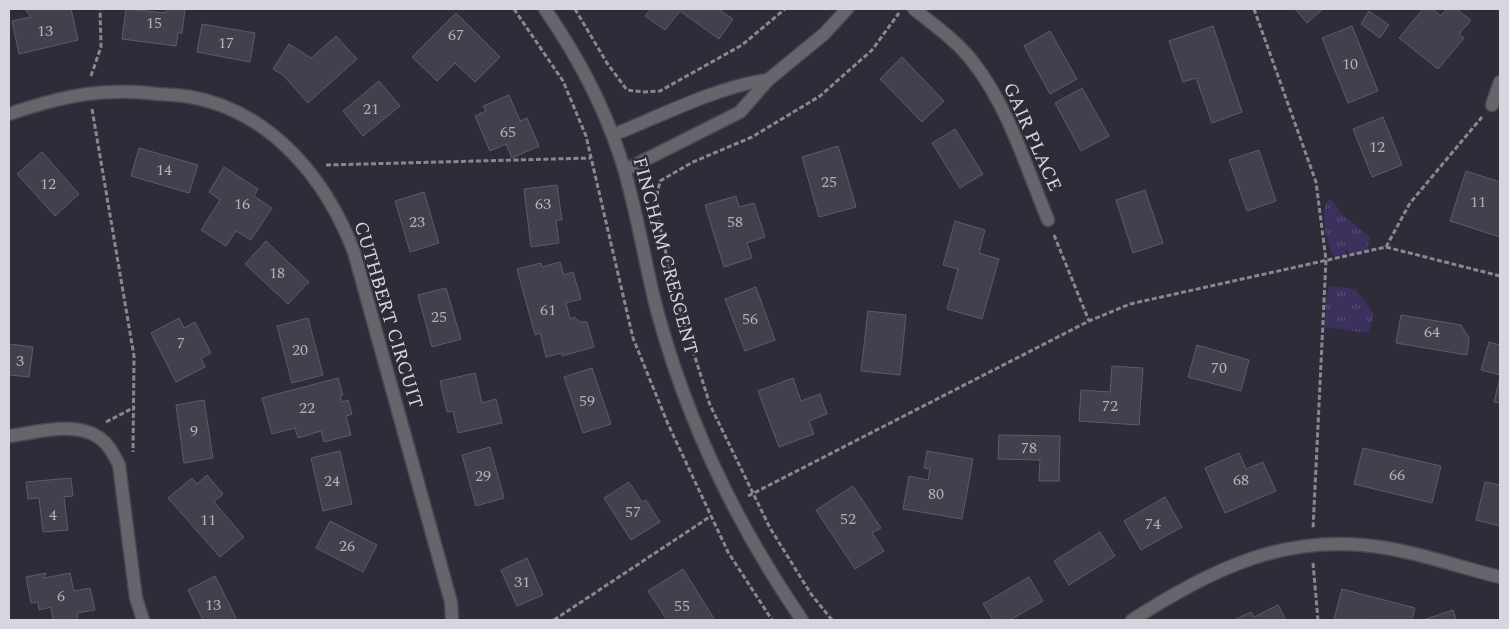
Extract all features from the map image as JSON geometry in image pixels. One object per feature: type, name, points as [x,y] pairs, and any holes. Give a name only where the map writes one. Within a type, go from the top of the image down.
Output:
[{"type":"street","name":"FINCHAM CRESCENT","points":[[545,9],[572,48],[613,135],[625,170],[658,314],[672,360],[706,450],[732,505],[772,576],[802,620]]},
{"type":"street","points":[[625,170],[740,112],[768,80],[824,34],[847,9]]},
{"type":"street","name":"GAIR PLACE","points":[[914,9],[944,33],[973,61],[996,95],[1048,220]]},
{"type":"street","points":[[613,135],[722,91],[752,82],[768,80]]},
{"type":"street","points":[[1492,104],[1500,82]]},
{"type":"street","name":"CUTHBERT CIRCUIT","points":[[9,114],[57,99],[90,95],[143,92],[192,98],[226,108],[272,134],[306,166],[321,185],[345,228],[354,252],[451,602],[452,620]]},
{"type":"street","points":[[9,436],[74,429],[98,436],[110,448],[119,465],[136,598],[143,620]]},
{"type":"street","points":[[1132,620],[1182,589],[1230,565],[1282,550],[1312,546],[1334,544],[1385,548],[1500,577]]},
{"type":"path","points":[[85,432],[135,407],[134,356],[88,84],[101,47],[100,9]]},
{"type":"path","points":[[306,166],[591,158],[586,136],[563,81],[514,9]]},
{"type":"path","points":[[575,9],[607,63],[627,90],[644,92],[660,91],[742,45],[785,9]]},
{"type":"path","points":[[832,620],[811,594],[770,528],[710,405],[675,293],[655,205],[660,181],[694,162],[752,137],[820,96],[872,50],[902,9]]},
{"type":"path","points":[[1254,9],[1316,182],[1326,260],[1312,546],[1318,620]]},
{"type":"path","points":[[1386,247],[1410,203],[1492,104]]},
{"type":"path","points":[[1048,220],[1089,321]]},
{"type":"path","points":[[732,505],[1089,321],[1130,304],[1386,247],[1500,276]]},
{"type":"path","points":[[554,620],[711,516]]},
{"type":"green space","points":[[1328,200],[1332,200],[1343,215],[1370,237],[1367,251],[1350,254],[1346,249],[1345,255],[1334,256],[1331,253],[1324,219],[1325,206]]},
{"type":"green space","points":[[1328,286],[1355,289],[1374,314],[1368,333],[1324,327]]},
{"type":"building","points":[[25,9],[71,9],[78,40],[19,54],[12,21],[31,17]]},
{"type":"building","points":[[126,9],[166,13],[166,9],[185,9],[182,33],[178,33],[176,46],[122,39]]},
{"type":"building","points":[[651,9],[718,9],[733,19],[719,39],[680,11],[665,30],[645,16]]},
{"type":"building","points":[[1295,9],[1323,9],[1307,23]]},
{"type":"building","points":[[1423,9],[1432,9],[1441,16],[1447,9],[1456,9],[1471,20],[1459,34],[1464,38],[1438,69],[1399,38]]},
{"type":"building","points":[[1369,11],[1389,25],[1380,38],[1361,24]]},
{"type":"building","points":[[456,13],[500,57],[475,82],[455,63],[437,81],[412,57]]},
{"type":"building","points":[[202,24],[255,33],[250,62],[197,52]]},
{"type":"building","points":[[1213,26],[1242,112],[1212,123],[1196,78],[1183,82],[1169,41]]},
{"type":"building","points":[[1352,26],[1378,91],[1348,103],[1322,38]]},
{"type":"building","points":[[1050,31],[1077,79],[1050,94],[1024,46]]},
{"type":"building","points":[[336,36],[357,59],[308,103],[283,75],[273,69],[289,44],[311,58]]},
{"type":"building","points":[[902,57],[944,101],[922,122],[880,79]]},
{"type":"building","points":[[379,81],[400,106],[363,136],[343,111]]},
{"type":"building","points":[[1082,88],[1109,136],[1081,151],[1055,103]]},
{"type":"building","points":[[509,95],[520,121],[527,118],[539,146],[512,158],[506,144],[490,151],[475,116],[486,111],[483,106]]},
{"type":"building","points":[[1383,117],[1402,165],[1372,177],[1353,129]]},
{"type":"building","points":[[955,129],[983,174],[960,188],[932,143]]},
{"type":"building","points":[[838,146],[856,207],[819,217],[802,157]]},
{"type":"building","points":[[139,148],[198,165],[189,193],[131,176]]},
{"type":"building","points":[[1259,150],[1276,201],[1247,211],[1229,160]]},
{"type":"building","points":[[42,152],[79,194],[55,216],[17,174]]},
{"type":"building","points":[[224,167],[258,189],[254,196],[272,208],[251,240],[236,231],[226,246],[201,230],[220,200],[209,192]]},
{"type":"building","points":[[1466,171],[1500,182],[1500,237],[1450,221]]},
{"type":"building","points":[[557,185],[562,220],[556,220],[559,243],[531,247],[524,189]]},
{"type":"building","points":[[1145,190],[1163,243],[1133,253],[1116,200]]},
{"type":"building","points":[[424,192],[439,243],[410,252],[395,201]]},
{"type":"building","points":[[736,196],[739,207],[754,203],[765,237],[747,243],[752,258],[724,267],[705,205]]},
{"type":"building","points":[[955,221],[985,230],[979,253],[999,259],[982,319],[947,309],[958,269],[943,265]]},
{"type":"building","points":[[266,241],[309,282],[288,304],[245,264]]},
{"type":"building","points":[[560,262],[564,275],[573,272],[581,299],[566,303],[570,319],[574,317],[580,322],[587,322],[594,347],[562,356],[562,353],[546,357],[540,333],[535,335],[517,269],[541,263],[542,267]]},
{"type":"building","points":[[756,287],[775,340],[745,351],[725,299]]},
{"type":"building","points":[[446,288],[461,339],[432,347],[418,295]]},
{"type":"building","points":[[868,311],[906,315],[900,375],[861,371]]},
{"type":"building","points":[[1401,315],[1461,325],[1469,338],[1467,355],[1396,343]]},
{"type":"building","points":[[179,318],[184,328],[195,322],[211,353],[201,358],[205,367],[176,382],[151,333]]},
{"type":"building","points":[[308,318],[323,375],[292,383],[277,326]]},
{"type":"building","points":[[1489,342],[1500,345],[1500,375],[1481,370]]},
{"type":"building","points":[[9,344],[33,347],[29,377],[9,375]]},
{"type":"building","points":[[1197,345],[1249,360],[1241,391],[1188,377]]},
{"type":"building","points":[[1112,366],[1143,368],[1139,425],[1079,421],[1081,390],[1110,392]]},
{"type":"building","points":[[592,368],[611,424],[583,433],[564,377]]},
{"type":"building","points":[[475,373],[482,403],[496,399],[502,423],[458,433],[453,411],[447,412],[440,381]]},
{"type":"building","points":[[338,378],[343,395],[340,396],[342,402],[348,400],[352,414],[346,416],[351,435],[324,442],[321,431],[298,438],[295,428],[272,434],[262,398]]},
{"type":"building","points":[[793,378],[801,401],[820,394],[827,414],[809,421],[814,434],[779,447],[758,391]]},
{"type":"building","points":[[1500,378],[1500,403],[1494,402]]},
{"type":"building","points":[[204,400],[213,458],[184,463],[176,405]]},
{"type":"building","points":[[999,435],[1060,436],[1059,481],[1039,481],[1040,460],[998,459]]},
{"type":"building","points":[[490,447],[504,498],[476,506],[462,455]]},
{"type":"building","points":[[1363,448],[1441,466],[1432,503],[1354,484]]},
{"type":"building","points":[[340,451],[352,504],[323,511],[311,458]]},
{"type":"building","points":[[927,451],[973,459],[962,519],[903,509],[909,476],[928,480],[930,469],[924,468]]},
{"type":"building","points":[[1239,453],[1246,469],[1263,462],[1276,491],[1225,513],[1205,468]]},
{"type":"building","points":[[207,475],[223,494],[214,502],[244,537],[220,557],[168,498],[192,478],[197,484]]},
{"type":"building","points":[[71,478],[73,496],[64,497],[68,530],[43,532],[39,498],[28,499],[26,482]]},
{"type":"building","points":[[629,482],[642,502],[646,500],[660,522],[631,540],[604,498]]},
{"type":"building","points":[[1485,482],[1500,485],[1500,526],[1476,520]]},
{"type":"building","points":[[853,486],[881,528],[872,533],[884,551],[855,569],[816,510]]},
{"type":"building","points":[[1165,497],[1182,527],[1141,550],[1124,521]]},
{"type":"building","points":[[330,521],[377,545],[363,572],[316,548]]},
{"type":"building","points":[[1100,532],[1115,556],[1069,585],[1054,561]]},
{"type":"building","points":[[527,558],[543,595],[517,606],[501,570]]},
{"type":"building","points":[[683,569],[715,620],[667,620],[648,591]]},
{"type":"building","points":[[46,573],[44,578],[70,573],[74,591],[90,588],[95,610],[77,613],[78,620],[53,620],[51,607],[39,610],[38,602],[31,603],[26,577]]},
{"type":"building","points":[[215,576],[237,620],[203,620],[188,590]]},
{"type":"building","points":[[1029,577],[1043,601],[1010,620],[993,620],[983,604]]},
{"type":"building","points":[[1342,589],[1415,608],[1412,620],[1334,619]]},
{"type":"building","points":[[1278,605],[1286,620],[1234,620],[1251,612],[1254,617]]},
{"type":"building","points":[[1453,610],[1456,620],[1423,620]]}]
